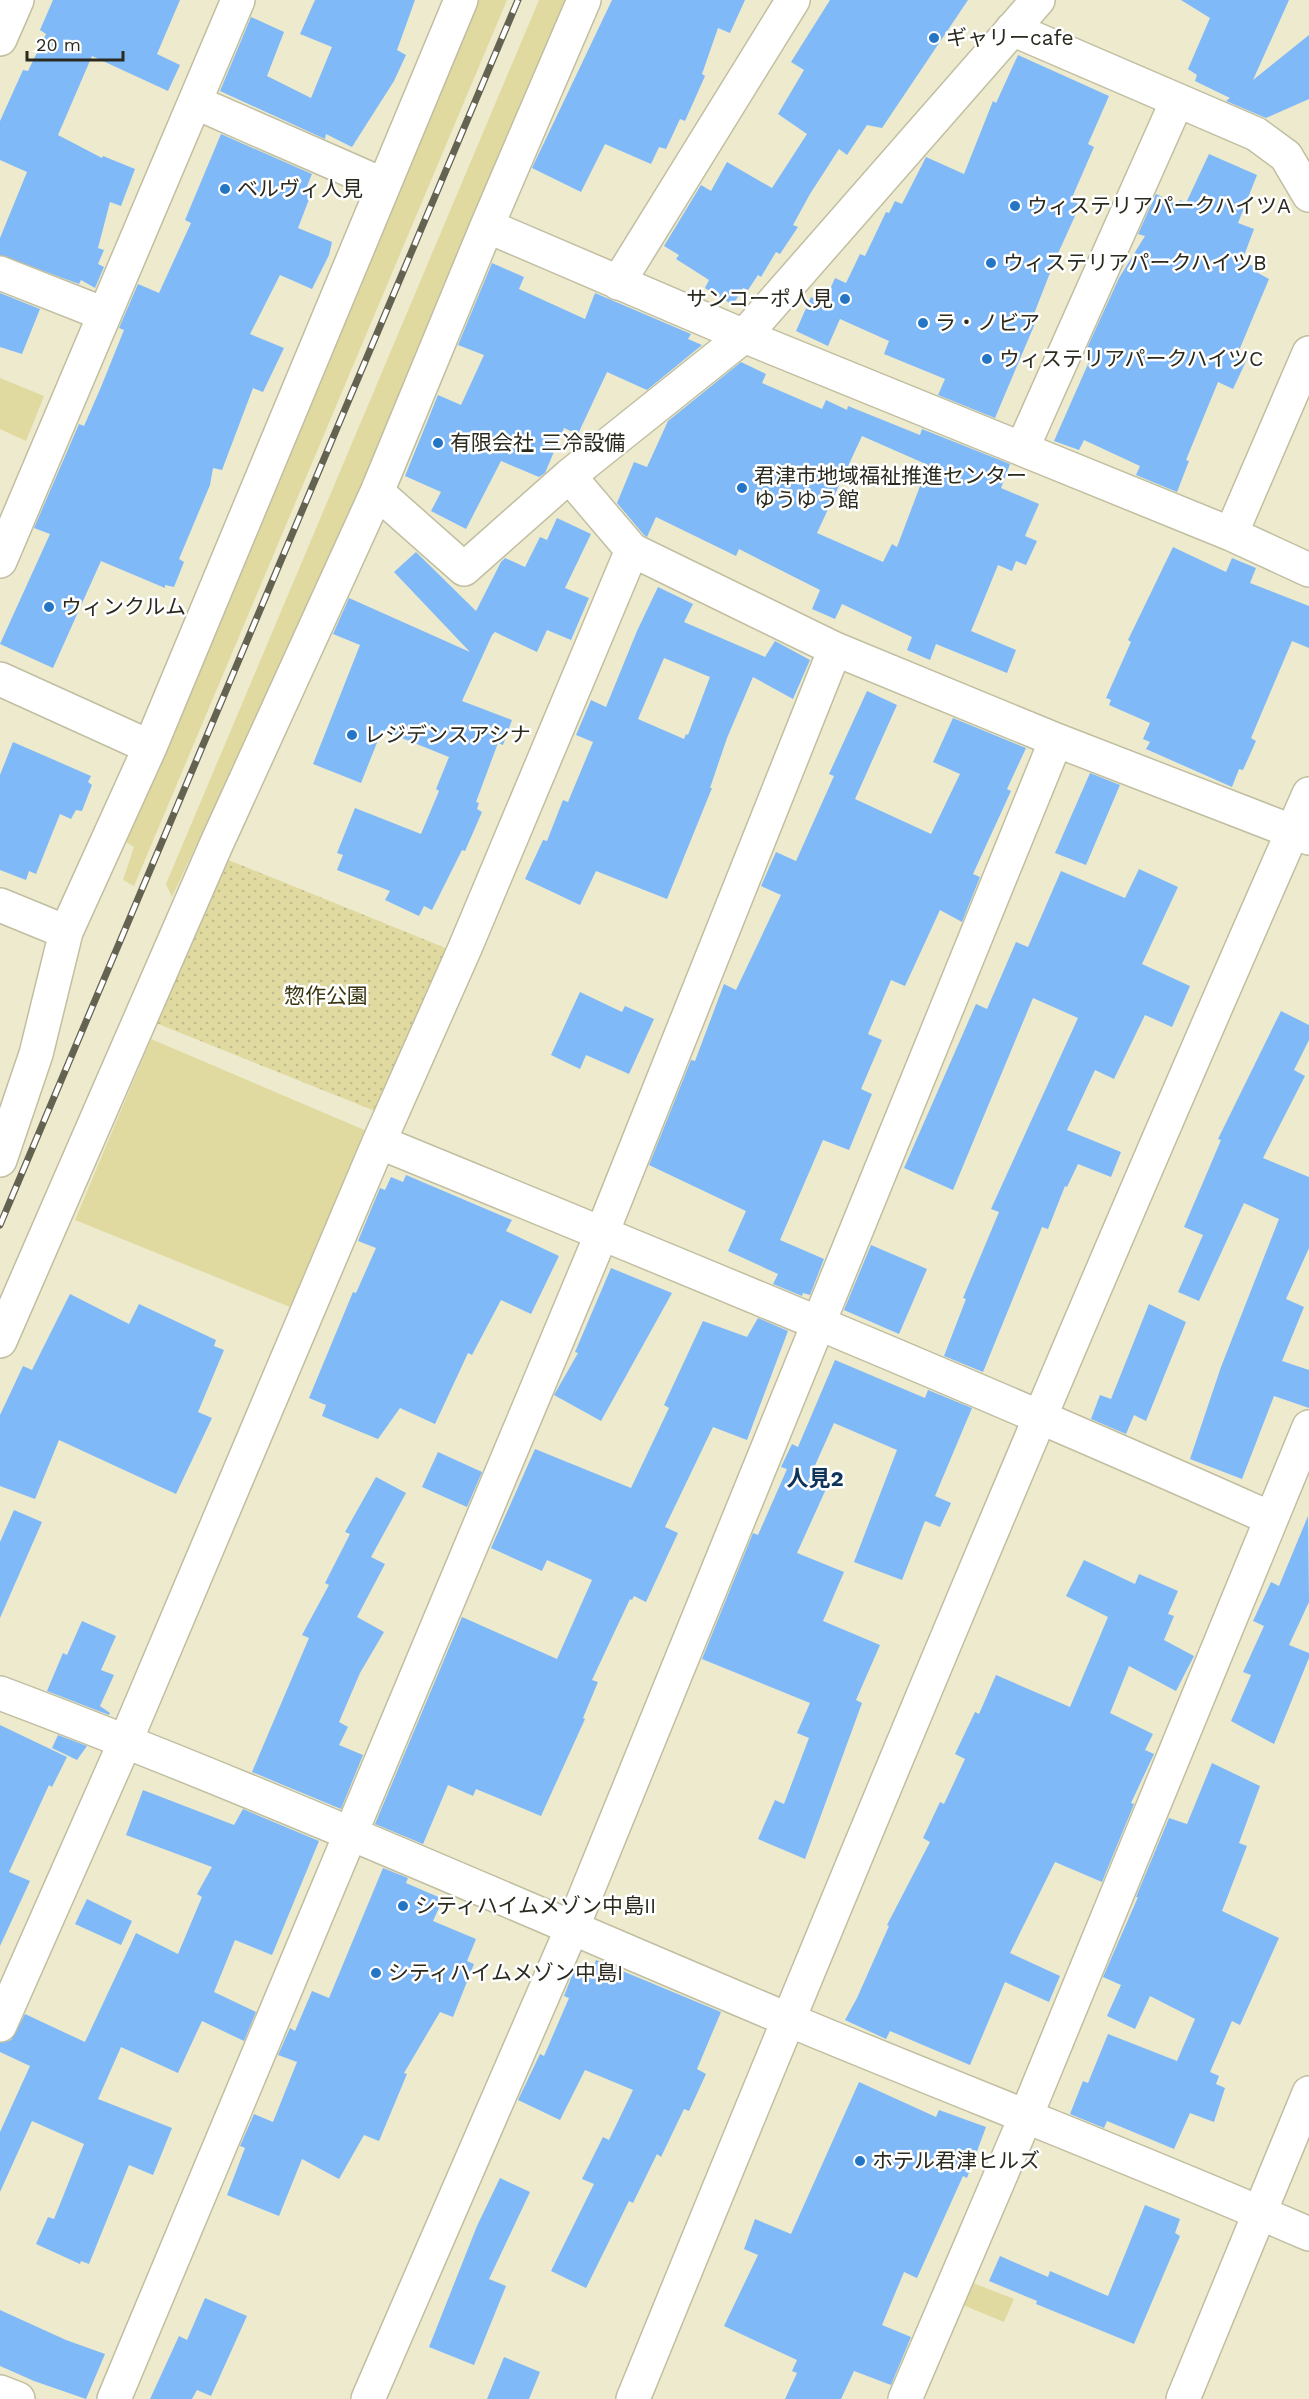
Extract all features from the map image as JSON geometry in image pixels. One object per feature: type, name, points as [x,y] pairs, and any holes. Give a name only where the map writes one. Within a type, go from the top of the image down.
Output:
[{"type":"street","points":[[0,39],[17,0]]},
{"type":"street","points":[[0,561],[104,314],[197,103],[238,0]]},
{"type":"street","points":[[1,1154],[36,1054],[66,932],[150,747],[460,0]]},
{"type":"street","points":[[0,1341],[216,845],[377,492],[584,0]]},
{"type":"street","points":[[618,282],[793,0]]},
{"type":"street","points":[[377,492],[464,569],[569,476],[744,336],[1038,0]]},
{"type":"street","points":[[1012,29],[1256,134],[1286,156],[1309,195]]},
{"type":"street","points":[[1022,449],[1177,101]]},
{"type":"street","points":[[197,103],[384,185]]},
{"type":"street","points":[[487,226],[744,336],[1232,534],[1309,570]]},
{"type":"street","points":[[0,273],[104,314]]},
{"type":"street","points":[[1232,534],[1309,352]]},
{"type":"street","points":[[569,476],[632,550],[835,649],[1056,740],[1301,835]]},
{"type":"street","points":[[0,2025],[126,1740],[379,1142],[465,948],[632,550]]},
{"type":"street","points":[[114,2399],[602,1233],[835,649]]},
{"type":"street","points":[[0,679],[150,747]]},
{"type":"street","points":[[368,2399],[573,1926],[1056,740]]},
{"type":"street","points":[[633,2399],[788,2019],[1042,1416],[1301,835],[1309,794]]},
{"type":"street","points":[[0,905],[66,932]]},
{"type":"street","points":[[379,1142],[820,1322],[1042,1416],[1270,1518]]},
{"type":"street","points":[[905,2399],[1026,2116],[1309,1427]]},
{"type":"street","points":[[0,1693],[126,1740],[573,1926],[788,2019],[1309,2234]]},
{"type":"street","points":[[1183,2399],[1309,2093]]},
{"type":"street","points":[[0,2392],[18,2399]]},
{"type":"green space","points":[[474,0],[507,0],[134,886],[123,880],[134,847],[123,840]]},
{"type":"green space","points":[[539,0],[566,0],[365,485],[172,897],[166,884]]},
{"type":"green space","points":[[0,378],[44,396],[26,441],[0,429]]},
{"type":"green space","name":"惣作公園","points":[[226,859],[448,949],[375,1111],[156,1023]]},
{"type":"green space","points":[[151,1039],[369,1132],[295,1309],[75,1220]]},
{"type":"green space","points":[[973,2283],[1014,2299],[1004,2322],[963,2305]]},
{"type":"building","points":[[53,0],[180,0],[157,54],[180,65],[168,91],[92,56],[58,135],[102,158],[103,156],[135,169],[121,206],[110,202],[98,248],[104,250],[98,264],[104,267],[95,288],[81,280],[79,284],[0,255],[0,238],[27,172],[0,160],[0,121],[23,70],[28,71],[46,34],[40,30]]},
{"type":"building","points":[[315,0],[415,0],[397,50],[406,55],[394,81],[352,147],[326,134],[325,139],[220,91],[251,17],[284,32],[267,76],[311,98],[332,47],[300,34]]},
{"type":"building","points":[[612,0],[745,0],[730,33],[718,28],[702,74],[705,76],[685,121],[680,119],[666,149],[659,147],[651,164],[605,144],[581,192],[532,168]]},
{"type":"building","points":[[830,0],[968,0],[882,128],[867,125],[847,155],[839,149],[810,194],[793,225],[798,227],[780,254],[776,252],[761,277],[758,275],[748,290],[743,288],[733,305],[705,288],[709,280],[676,259],[679,255],[664,246],[701,185],[711,191],[727,162],[772,188],[807,134],[778,114],[804,70],[791,62]]},
{"type":"building","points":[[1181,0],[1289,0],[1253,80],[1309,35],[1309,99],[1266,118],[1226,101],[1230,98],[1195,81],[1197,75],[1188,69],[1210,18]]},
{"type":"building","points":[[1018,55],[1109,96],[1088,144],[1094,147],[1071,200],[1080,205],[1055,260],[1032,319],[1036,321],[995,418],[938,395],[945,379],[884,354],[889,341],[840,319],[828,346],[796,331],[811,297],[824,303],[835,278],[846,283],[860,254],[865,256],[886,212],[889,213],[895,201],[902,204],[926,157],[964,174],[993,101],[996,103]]},
{"type":"building","points":[[221,134],[312,174],[307,186],[313,189],[298,228],[332,242],[329,255],[312,289],[280,275],[250,334],[284,348],[263,392],[253,388],[222,470],[213,468],[210,485],[179,559],[184,562],[174,587],[165,585],[165,588],[101,561],[53,668],[0,644],[50,534],[34,528],[79,424],[84,426],[101,387],[124,330],[119,328],[138,284],[159,293],[191,223],[185,220]]},
{"type":"building","points":[[1209,154],[1257,175],[1238,223],[1254,229],[1242,261],[1260,269],[1258,273],[1269,279],[1238,353],[1248,357],[1233,389],[1218,382],[1186,460],[1189,461],[1177,492],[1136,475],[1140,466],[1084,440],[1079,450],[1054,441],[1092,355],[1087,353],[1087,348],[1119,278],[1145,236],[1138,234],[1156,194],[1178,204],[1180,200],[1186,203]]},
{"type":"building","points":[[492,263],[524,277],[519,289],[585,319],[595,293],[691,334],[688,339],[702,345],[647,390],[607,372],[578,434],[564,428],[545,473],[539,477],[501,461],[466,529],[431,511],[441,492],[405,476],[438,395],[461,405],[484,355],[458,345]]},
{"type":"building","points":[[0,293],[40,309],[22,354],[0,347]]},
{"type":"building","points":[[741,362],[766,374],[762,383],[822,409],[826,400],[847,410],[848,406],[920,435],[922,429],[1010,464],[1001,488],[1039,504],[1025,536],[1037,541],[1026,565],[1016,561],[1012,571],[998,565],[971,631],[1016,650],[1007,673],[936,644],[930,660],[907,650],[912,637],[842,604],[835,619],[812,609],[820,590],[739,549],[736,556],[656,517],[647,537],[644,535],[617,503],[634,462],[647,467],[668,421]],"holes":[[[862,436],[928,465],[897,547],[892,544],[883,562],[817,533]]]},
{"type":"building","points":[[557,518],[591,534],[565,588],[589,598],[571,640],[547,630],[537,652],[495,632],[492,635],[462,701],[512,720],[503,745],[498,743],[476,802],[479,803],[477,809],[482,812],[465,851],[462,850],[432,910],[424,906],[419,916],[385,900],[390,891],[337,870],[343,855],[337,853],[355,808],[421,834],[439,791],[436,789],[449,757],[382,730],[361,783],[313,764],[360,645],[333,634],[349,598],[470,652],[394,572],[416,552],[476,611],[501,562],[505,558],[525,567],[540,537],[547,540]]},
{"type":"building","points":[[1173,547],[1226,572],[1232,558],[1256,568],[1250,583],[1309,606],[1309,648],[1292,641],[1251,738],[1256,741],[1243,770],[1239,769],[1232,787],[1146,749],[1150,742],[1143,739],[1150,723],[1109,705],[1111,700],[1106,698],[1131,642],[1128,640]]},
{"type":"building","points":[[658,587],[693,604],[684,622],[765,657],[775,641],[810,660],[793,699],[753,677],[727,738],[710,788],[712,788],[667,899],[596,871],[580,905],[525,879],[543,840],[547,841],[563,800],[568,802],[593,742],[576,735],[591,700],[606,707]],"holes":[[[664,658],[710,677],[688,735],[686,734],[684,739],[638,719]]]},
{"type":"building","points":[[867,691],[897,705],[855,799],[931,834],[960,774],[933,762],[953,718],[1026,748],[1007,789],[1011,791],[973,874],[980,877],[962,922],[940,910],[905,986],[891,980],[868,1034],[882,1040],[861,1089],[872,1094],[849,1150],[823,1140],[780,1240],[824,1259],[810,1295],[803,1293],[802,1296],[773,1284],[778,1274],[728,1251],[746,1211],[649,1165],[691,1060],[695,1061],[724,984],[736,990],[781,895],[761,886],[776,852],[796,861],[834,776],[829,774]]},
{"type":"building","points":[[13,742],[91,776],[88,782],[92,785],[82,811],[76,810],[71,819],[60,814],[36,874],[29,871],[26,880],[0,870],[0,775]]},
{"type":"building","points":[[1090,773],[1120,785],[1086,865],[1055,853]]},
{"type":"building","points":[[1139,869],[1178,887],[1142,964],[1190,986],[1172,1027],[1145,1015],[1114,1079],[1095,1070],[1067,1130],[1121,1152],[1111,1177],[1078,1164],[1067,1187],[1065,1186],[1048,1229],[1042,1227],[983,1372],[944,1356],[966,1299],[963,1298],[999,1212],[991,1209],[1078,1018],[1033,998],[953,1190],[904,1168],[976,1004],[987,1009],[1016,942],[1028,947],[1061,871],[1125,898]]},
{"type":"building","points":[[580,992],[622,1012],[625,1006],[654,1019],[629,1074],[586,1055],[580,1069],[551,1055]]},
{"type":"building","points":[[1281,1011],[1309,1025],[1309,1040],[1294,1070],[1305,1076],[1263,1158],[1309,1177],[1309,1248],[1286,1299],[1304,1307],[1282,1361],[1309,1370],[1309,1408],[1274,1396],[1242,1479],[1190,1459],[1221,1367],[1279,1219],[1244,1203],[1199,1301],[1178,1292],[1203,1235],[1184,1227],[1221,1140],[1218,1139]]},
{"type":"building","points":[[406,1175],[512,1220],[506,1231],[559,1256],[531,1314],[501,1300],[472,1355],[468,1353],[435,1424],[400,1408],[378,1439],[322,1416],[326,1405],[309,1398],[353,1292],[356,1293],[376,1248],[358,1241],[380,1188],[385,1190],[391,1177],[403,1182]]},
{"type":"building","points":[[871,1245],[927,1269],[899,1334],[844,1310]]},
{"type":"building","points":[[611,1268],[672,1293],[601,1421],[554,1395],[578,1353],[575,1352]]},
{"type":"building","points":[[70,1294],[129,1324],[139,1304],[216,1340],[214,1346],[224,1350],[198,1412],[212,1418],[176,1494],[59,1440],[35,1499],[0,1486],[0,1415],[23,1366],[32,1370]]},
{"type":"building","points":[[1149,1304],[1186,1322],[1146,1421],[1134,1415],[1126,1434],[1091,1419],[1100,1395],[1111,1399]]},
{"type":"building","points":[[758,1318],[788,1331],[747,1440],[713,1427],[665,1527],[678,1533],[646,1602],[634,1596],[632,1600],[630,1599],[592,1680],[598,1682],[583,1718],[585,1719],[541,1816],[476,1789],[473,1796],[448,1785],[423,1844],[375,1824],[462,1617],[557,1659],[592,1580],[547,1560],[542,1571],[491,1548],[535,1449],[631,1488],[669,1408],[664,1405],[703,1321],[747,1337]]},
{"type":"building","points":[[835,1360],[925,1398],[928,1390],[972,1408],[935,1496],[951,1503],[940,1527],[925,1521],[902,1580],[854,1562],[897,1450],[834,1423],[808,1481],[826,1489],[797,1553],[844,1572],[823,1621],[880,1645],[856,1700],[862,1703],[805,1859],[758,1839],[775,1800],[784,1804],[809,1738],[797,1733],[810,1703],[702,1659],[753,1533],[758,1535],[787,1469],[781,1467],[792,1444],[798,1447]]},
{"type":"building","points":[[438,1452],[482,1472],[467,1507],[422,1487]]},
{"type":"building","points":[[376,1477],[406,1493],[371,1557],[385,1564],[357,1617],[384,1632],[360,1673],[339,1722],[348,1727],[339,1745],[363,1755],[341,1809],[252,1772],[309,1638],[302,1635],[329,1585],[325,1583],[350,1534],[345,1532]]},
{"type":"building","points":[[14,1510],[42,1522],[0,1618],[0,1542]]},
{"type":"building","points":[[1308,1516],[1309,1602],[1289,1645],[1309,1653],[1309,1658],[1274,1744],[1231,1721],[1251,1675],[1243,1672],[1264,1626],[1253,1621],[1271,1582],[1279,1586]]},
{"type":"building","points":[[1084,1560],[1135,1584],[1139,1574],[1178,1591],[1168,1614],[1174,1616],[1164,1640],[1194,1656],[1176,1691],[1129,1666],[1110,1713],[1153,1734],[1145,1750],[1154,1754],[1131,1803],[1134,1804],[1102,1882],[1055,1862],[1010,1953],[1060,1976],[1049,2002],[1005,1982],[970,2065],[890,2031],[886,2039],[845,2020],[889,1926],[887,1925],[930,1842],[923,1838],[940,1802],[944,1804],[965,1759],[955,1754],[975,1712],[979,1714],[996,1675],[1070,1707],[1108,1617],[1066,1596]]},
{"type":"building","points":[[82,1621],[116,1636],[101,1670],[114,1675],[100,1706],[110,1713],[109,1715],[47,1691],[63,1653],[67,1655]]},
{"type":"building","points":[[0,1725],[67,1757],[52,1787],[49,1785],[9,1872],[30,1881],[0,1946]]},
{"type":"building","points":[[58,1735],[87,1746],[77,1760],[52,1748]]},
{"type":"building","points":[[1212,1763],[1260,1786],[1239,1843],[1247,1846],[1222,1911],[1279,1938],[1240,2025],[1232,2021],[1210,2072],[1219,2076],[1216,2084],[1225,2088],[1214,2122],[1190,2113],[1174,2149],[1107,2121],[1104,2128],[1070,2114],[1083,2081],[1088,2083],[1108,2034],[1177,2061],[1195,2019],[1150,1996],[1135,2029],[1107,2016],[1121,1985],[1103,1977],[1169,1818],[1187,1824]]},
{"type":"building","points":[[143,1790],[234,1825],[243,1809],[319,1841],[272,1955],[235,1940],[214,1992],[256,2012],[244,2041],[202,2021],[178,2073],[121,2047],[98,2099],[172,2128],[153,2175],[129,2165],[89,2264],[81,2261],[80,2264],[36,2244],[48,2217],[54,2219],[84,2144],[32,2121],[0,2192],[0,2132],[30,2066],[0,2052],[0,2043],[11,2040],[25,2014],[85,2042],[136,1933],[178,1954],[202,1897],[197,1894],[212,1867],[126,1835]]},
{"type":"building","points":[[383,1868],[408,1878],[406,1883],[443,1899],[433,1921],[476,1939],[467,1961],[474,1964],[453,2017],[440,2012],[404,2073],[407,2074],[379,2141],[364,2135],[339,2179],[302,2159],[279,2216],[227,2195],[245,2148],[240,2146],[254,2114],[273,2122],[297,2062],[278,2055],[290,2028],[295,2031],[312,1991],[329,1998]]},
{"type":"building","points":[[87,1899],[132,1921],[121,1945],[75,1924]]},
{"type":"building","points":[[596,1960],[721,2012],[697,2069],[706,2074],[689,2111],[684,2109],[661,2157],[657,2154],[633,2203],[629,2201],[586,2288],[551,2271],[594,2184],[582,2179],[603,2137],[609,2140],[633,2090],[585,2070],[560,2120],[518,2100],[540,2054],[544,2056],[569,1998],[564,1996],[575,1968],[591,1974]]},
{"type":"building","points":[[859,2082],[936,2117],[939,2110],[986,2127],[967,2178],[963,2176],[917,2278],[904,2272],[882,2325],[911,2337],[891,2385],[854,2371],[841,2399],[785,2399],[797,2373],[792,2371],[797,2360],[724,2326],[758,2255],[744,2249],[755,2219],[791,2234]]},
{"type":"building","points":[[500,2178],[530,2192],[489,2279],[506,2286],[474,2365],[429,2347],[477,2226]]},
{"type":"building","points":[[1145,2205],[1180,2219],[1175,2233],[1180,2236],[1134,2344],[1036,2304],[1037,2301],[989,2281],[1000,2256],[1048,2277],[1050,2271],[1108,2296]]},
{"type":"building","points":[[205,2298],[247,2316],[211,2396],[197,2390],[192,2399],[150,2399],[179,2336],[187,2340]]},
{"type":"building","points":[[0,2310],[66,2340],[105,2354],[86,2399],[34,2381],[0,2366]]},
{"type":"building","points":[[504,2357],[540,2372],[529,2399],[487,2399]]},
{"type":"railway","points":[[0,1225],[518,0]]},
{"type":"place","name":"ギャリーcafe","points":[[934,38]]},
{"type":"place","name":"ベルヴィ人見","points":[[225,189]]},
{"type":"place","name":"ウィステリアパークハイツA","points":[[1015,206]]},
{"type":"place","name":"ウィステリアパークハイツB","points":[[991,263]]},
{"type":"place","name":"サンコーポ人見","points":[[845,299]]},
{"type":"place","name":"ラ・ノビア","points":[[923,323]]},
{"type":"place","name":"ウィステリアパークハイツC","points":[[987,359]]},
{"type":"place","name":"有限会社 三冷設備","points":[[438,443]]},
{"type":"place","name":"君津市地域福祉推進センター ゆうゆう館","points":[[742,488]]},
{"type":"place","name":"ウィンクルム","points":[[49,607]]},
{"type":"place","name":"レジデンスアシナ","points":[[352,735]]},
{"type":"place","name":"シティハイムメゾン中島II","points":[[403,1906]]},
{"type":"place","name":"シティハイムメゾン中島I","points":[[376,1973]]},
{"type":"place","name":"ホテル君津ヒルズ","points":[[860,2161]]},
{"type":"district","name":"人見2","points":[[815,1478]]}]
